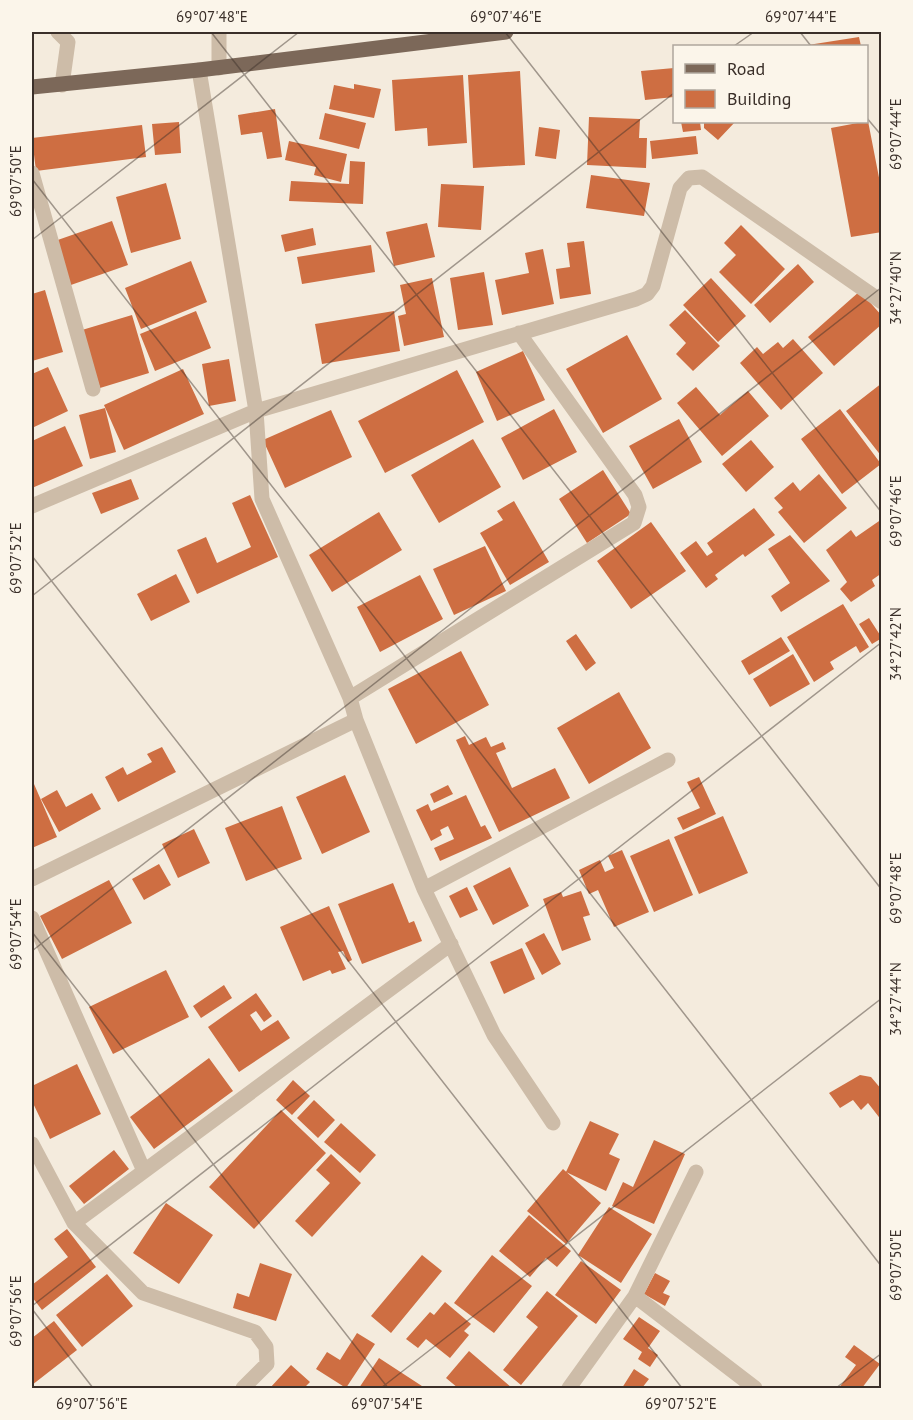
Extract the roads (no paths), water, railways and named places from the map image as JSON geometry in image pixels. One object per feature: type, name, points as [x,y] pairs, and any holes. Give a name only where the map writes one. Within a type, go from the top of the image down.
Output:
[{"type":"main road","points":[[32,87],[219,68],[506,32]]},
{"type":"street","points":[[58,32],[68,42],[62,85]]},
{"type":"street","points":[[219,32],[219,68]]},
{"type":"street","points":[[199,70],[256,411],[262,499],[350,698],[356,720],[424,889],[494,1035],[553,1123]]},
{"type":"street","points":[[32,173],[93,389]]},
{"type":"street","points":[[32,506],[256,411],[647,294],[653,286],[680,188],[689,178],[702,177],[882,302]]},
{"type":"street","points":[[350,698],[634,523],[639,507],[634,495],[519,333]]},
{"type":"street","points":[[32,879],[356,720]]},
{"type":"street","points":[[424,889],[668,760]]},
{"type":"street","points":[[32,918],[144,1171]]},
{"type":"street","points":[[74,1223],[451,944]]},
{"type":"street","points":[[32,1144],[74,1223],[143,1293],[255,1332],[266,1347],[267,1364],[243,1389]]},
{"type":"street","points":[[570,1389],[634,1296],[696,1172]]},
{"type":"street","points":[[634,1296],[755,1389]]}]
